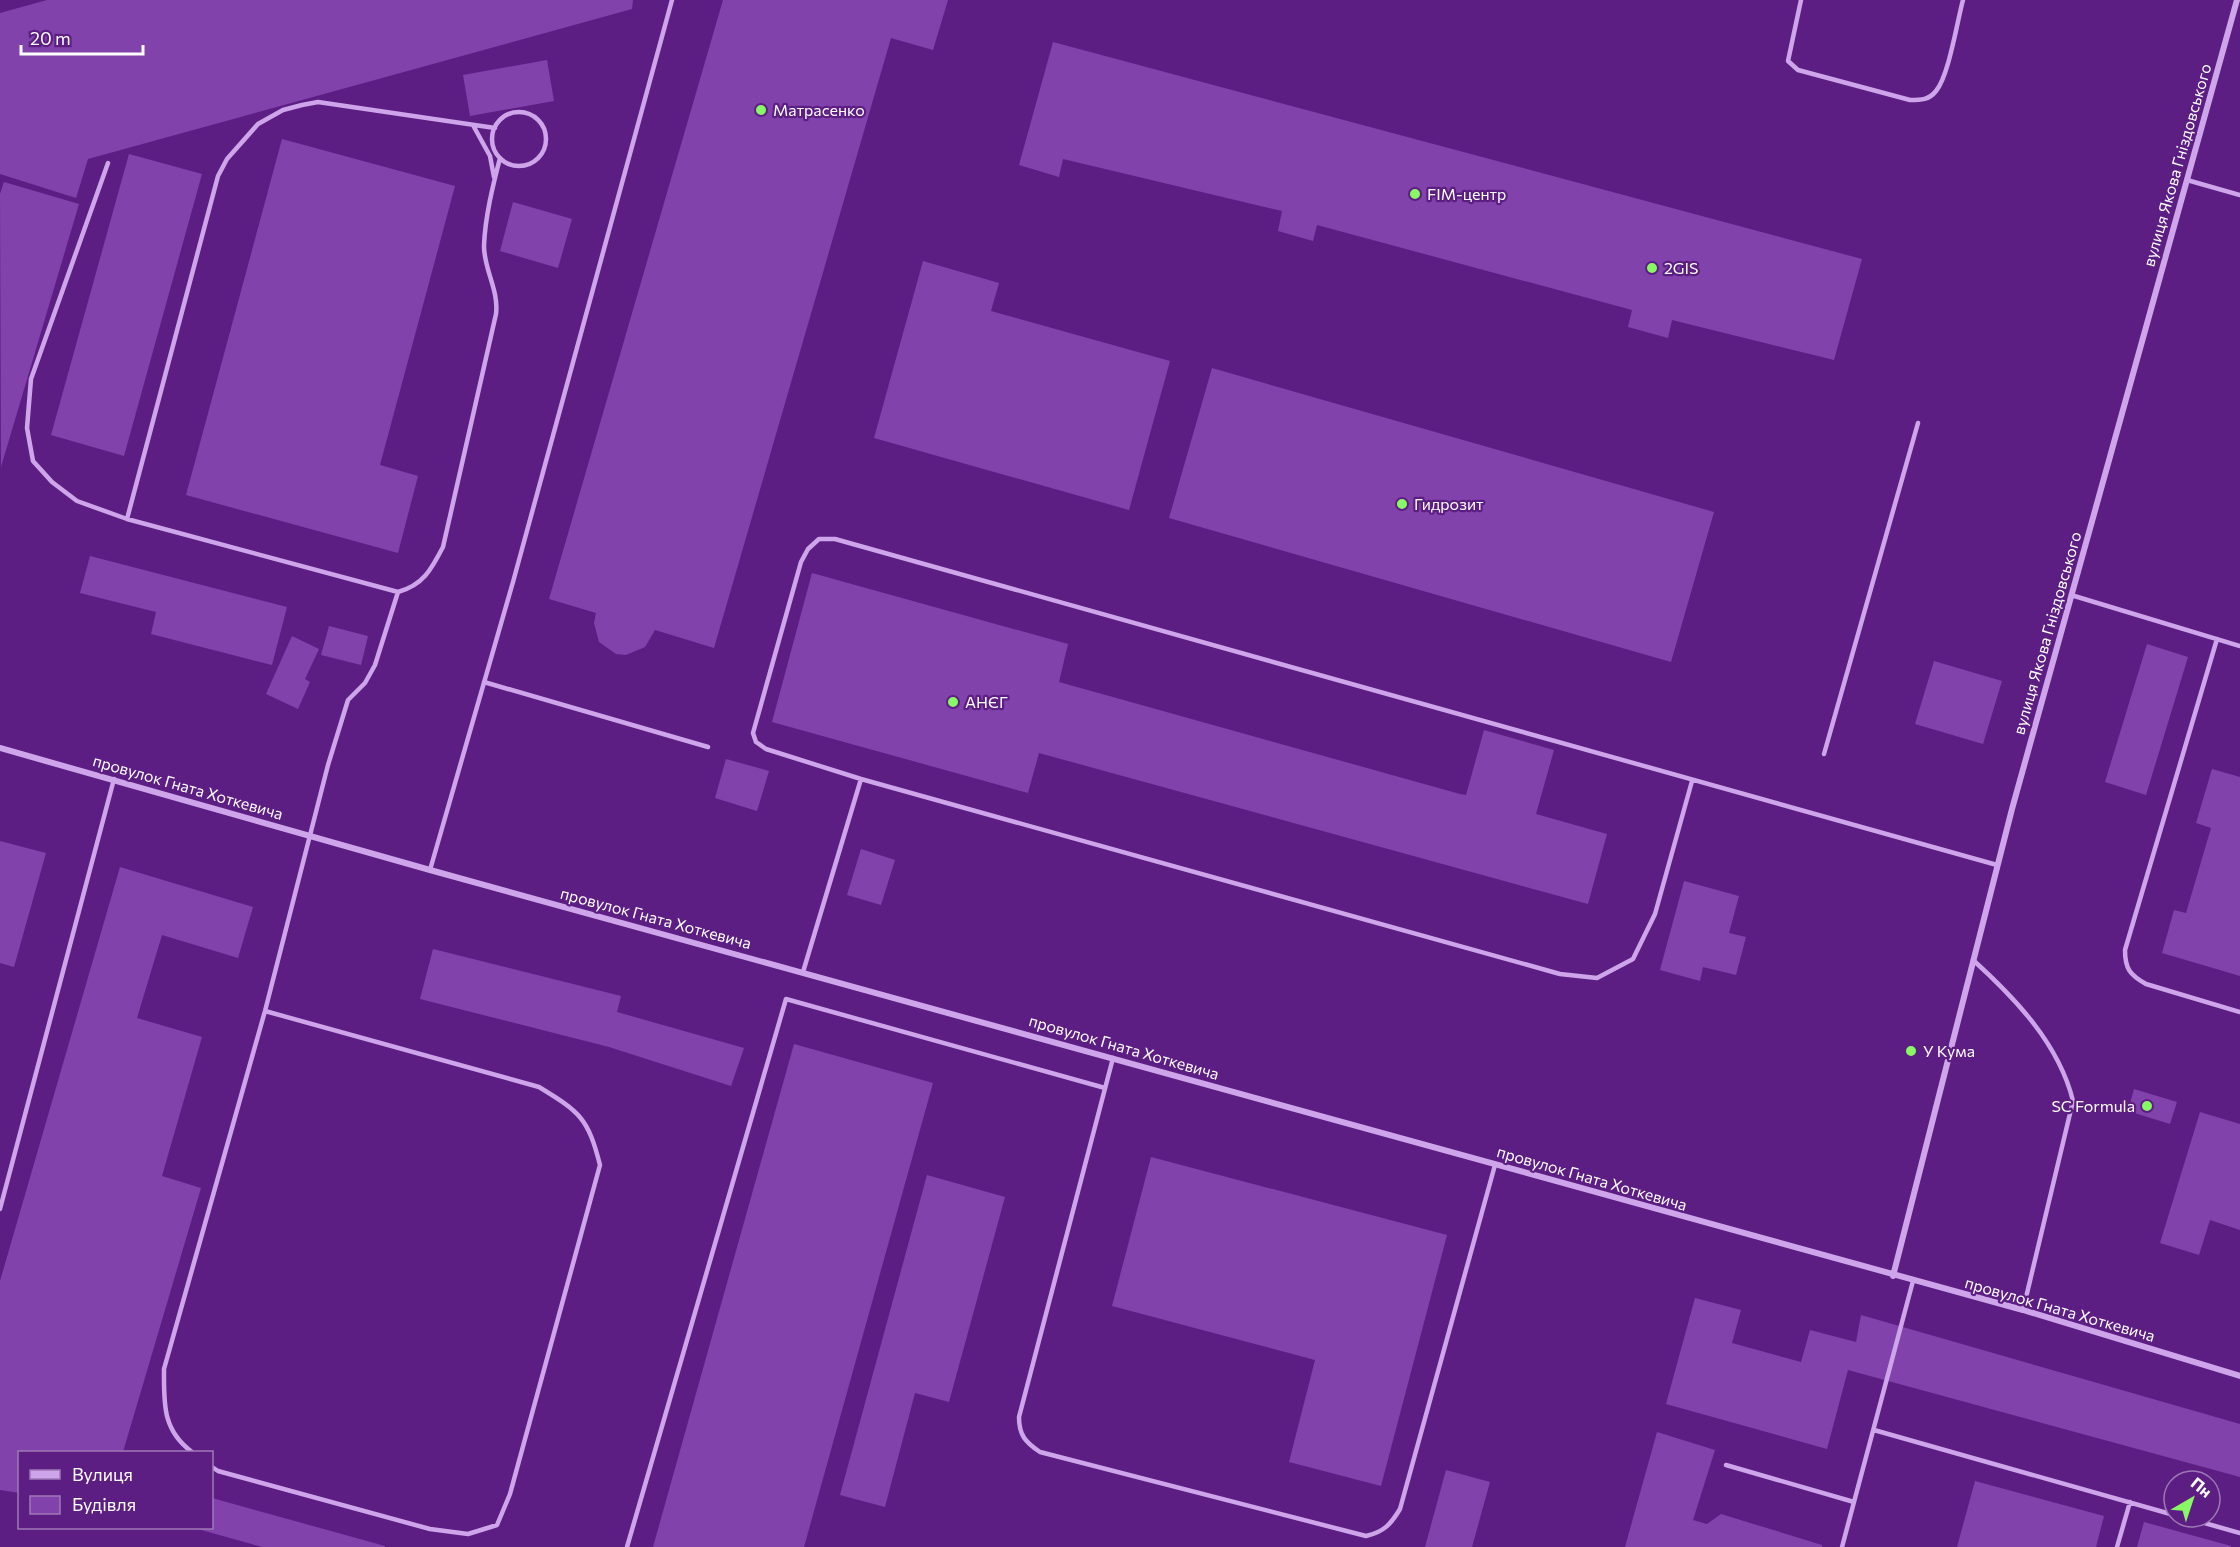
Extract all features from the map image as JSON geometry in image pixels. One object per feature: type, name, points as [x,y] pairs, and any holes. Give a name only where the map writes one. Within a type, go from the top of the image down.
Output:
[{"type":"street","name":"вулиця Якова Гніздовського","points":[[1893,1276],[1998,865],[2237,0]]},
{"type":"street","name":"провулок Гната Хоткевича","points":[[0,748],[430,870],[1893,1276],[2023,1310],[2240,1376]]},
{"type":"lane","points":[[430,870],[672,0]]},
{"type":"lane","points":[[1801,0],[1788,60],[1798,70],[1911,100],[1924,100],[1936,92],[1943,78],[1963,0]]},
{"type":"lane","points":[[127,519],[218,176],[238,146],[258,124],[274,114],[318,102],[474,127],[495,128]]},
{"type":"lane","points":[[524,112],[539,120],[546,137],[541,155],[526,165],[508,163],[500,158],[493,143],[495,128],[507,115],[524,112]]},
{"type":"lane","points":[[474,127],[490,156],[495,180]]},
{"type":"lane","points":[[108,164],[31,379],[27,428],[33,461],[52,482],[76,501],[127,519],[398,592],[417,585],[430,572],[443,547],[497,307],[498,300],[489,276],[484,247],[500,158]]},
{"type":"lane","points":[[2187,180],[2240,195]]},
{"type":"lane","points":[[1824,754],[1918,423]]},
{"type":"lane","points":[[1692,781],[1650,923],[1633,959],[1597,978],[1560,974],[861,779],[766,749],[756,742],[753,733],[801,562],[808,549],[819,539],[835,539],[1998,865]]},
{"type":"lane","points":[[191,1451],[180,1443],[164,1410],[164,1369],[265,1011],[348,700],[365,682],[375,665],[398,592]]},
{"type":"lane","points":[[2071,595],[2240,646]]},
{"type":"lane","points":[[2217,639],[2125,950],[2125,966],[2132,976],[2146,984],[2240,1012]]},
{"type":"lane","points":[[484,682],[708,747]]},
{"type":"lane","points":[[0,1209],[114,779]]},
{"type":"lane","points":[[803,972],[861,779]]},
{"type":"lane","points":[[1973,960],[2008,991],[2055,1055],[2068,1080],[2073,1101],[2023,1310]]},
{"type":"lane","points":[[627,1547],[786,999],[1105,1088]]},
{"type":"lane","points":[[213,1468],[218,1471],[430,1529],[468,1534],[497,1525],[510,1494],[600,1165],[592,1134],[572,1107],[539,1087],[265,1011]]},
{"type":"lane","points":[[1113,1058],[1018,1417],[1019,1431],[1026,1443],[1040,1452],[1365,1536],[1380,1533],[1391,1523],[1400,1509],[1495,1165]]},
{"type":"lane","points":[[1842,1547],[1913,1281]]},
{"type":"lane","points":[[1874,1430],[2162,1511]]},
{"type":"lane","points":[[1726,1465],[1854,1502]]},
{"type":"lane","points":[[2117,1547],[2130,1502]]},
{"type":"lane","points":[[2222,1528],[2240,1533]]},
{"type":"building","points":[[47,0],[633,0],[632,9],[88,159],[76,198],[0,174],[0,13]]},
{"type":"building","points":[[723,0],[948,0],[933,50],[891,38],[714,648],[655,630],[645,647],[626,655],[616,654],[599,642],[594,623],[596,613],[549,599]]},
{"type":"building","name":"FIM-центр","points":[[1053,42],[1862,259],[1834,360],[1672,320],[1668,338],[1628,327],[1632,310],[1317,225],[1313,241],[1278,231],[1282,211],[1063,159],[1059,177],[1019,165]]},
{"type":"building","points":[[547,60],[554,101],[470,116],[463,75]]},
{"type":"building","points":[[282,139],[455,186],[380,465],[418,476],[398,553],[186,495]]},
{"type":"building","points":[[129,154],[202,174],[124,456],[51,435]]},
{"type":"building","points":[[4,182],[79,204],[1,467],[0,194]]},
{"type":"building","points":[[513,202],[572,219],[558,268],[500,251]]},
{"type":"building","points":[[923,261],[999,283],[991,311],[1170,361],[1129,510],[874,438]]},
{"type":"building","name":"Гидрозит","points":[[1212,368],[1714,512],[1671,662],[1169,518]]},
{"type":"building","points":[[90,556],[287,607],[272,665],[151,634],[156,612],[80,593]]},
{"type":"building","name":"АНЄГ","points":[[812,573],[1068,644],[1059,682],[1460,794],[1466,795],[1484,730],[1554,750],[1536,814],[1607,834],[1588,904],[1039,753],[1028,793],[772,722]]},
{"type":"building","points":[[329,626],[368,636],[361,665],[321,655]]},
{"type":"building","points":[[292,636],[319,649],[305,679],[310,682],[298,709],[266,694]]},
{"type":"building","points":[[2147,644],[2188,657],[2146,795],[2105,782]]},
{"type":"building","points":[[1934,661],[2002,681],[1983,744],[1915,724]]},
{"type":"building","points":[[726,759],[769,771],[757,811],[715,798]]},
{"type":"building","points":[[2212,769],[2240,777],[2240,976],[2162,953],[2174,910],[2186,913],[2211,828],[2196,823]]},
{"type":"building","points":[[0,841],[46,853],[14,967],[0,963]]},
{"type":"building","points":[[861,849],[895,860],[881,905],[847,895]]},
{"type":"building","points":[[120,867],[253,907],[238,958],[162,935],[137,1018],[202,1037],[162,1176],[201,1188],[123,1451],[18,1451],[18,1493],[0,1490],[0,1281]]},
{"type":"building","points":[[1684,881],[1739,896],[1729,933],[1746,937],[1736,975],[1703,967],[1700,981],[1660,970]]},
{"type":"building","points":[[433,949],[621,996],[617,1012],[744,1048],[731,1086],[609,1047],[420,999]]},
{"type":"building","points":[[794,1044],[933,1083],[804,1547],[653,1547]]},
{"type":"building","points":[[2134,1089],[2177,1102],[2170,1124],[2128,1111]]},
{"type":"building","points":[[2200,1112],[2240,1124],[2240,1230],[2210,1220],[2199,1255],[2160,1243]]},
{"type":"building","points":[[1151,1157],[1447,1235],[1381,1486],[1289,1462],[1315,1360],[1112,1306]]},
{"type":"building","points":[[927,1175],[1005,1197],[949,1402],[915,1393],[885,1507],[840,1495]]},
{"type":"building","points":[[1695,1298],[1741,1310],[1732,1343],[1801,1362],[1810,1330],[1856,1342],[1861,1315],[2240,1424],[2240,1477],[2222,1472],[2222,1469],[2211,1469],[1848,1370],[1827,1449],[1666,1404]]},
{"type":"building","points":[[1657,1432],[1715,1450],[1693,1520],[1707,1524],[1721,1514],[1822,1545],[1822,1547],[1625,1547]]},
{"type":"building","points":[[1446,1470],[1490,1482],[1472,1547],[1425,1547]]},
{"type":"building","points":[[1975,1481],[2104,1516],[2096,1547],[1957,1547]]},
{"type":"building","points":[[213,1498],[385,1546],[385,1547],[262,1547],[198,1529],[213,1529]]},
{"type":"building","points":[[2144,1522],[2162,1527],[2162,1529],[2231,1546],[2231,1547],[2137,1547]]},
{"type":"place","name":"Матрасенко","points":[[761,110]]},
{"type":"place","name":"FIM-центр","points":[[1415,194]]},
{"type":"place","name":"2GIS","points":[[1652,268]]},
{"type":"place","name":"Гидрозит","points":[[1402,504]]},
{"type":"place","name":"АНЄГ","points":[[953,702]]},
{"type":"place","name":"У Кума","points":[[1911,1051]]},
{"type":"place","name":"SC Formula","points":[[2147,1106]]}]
